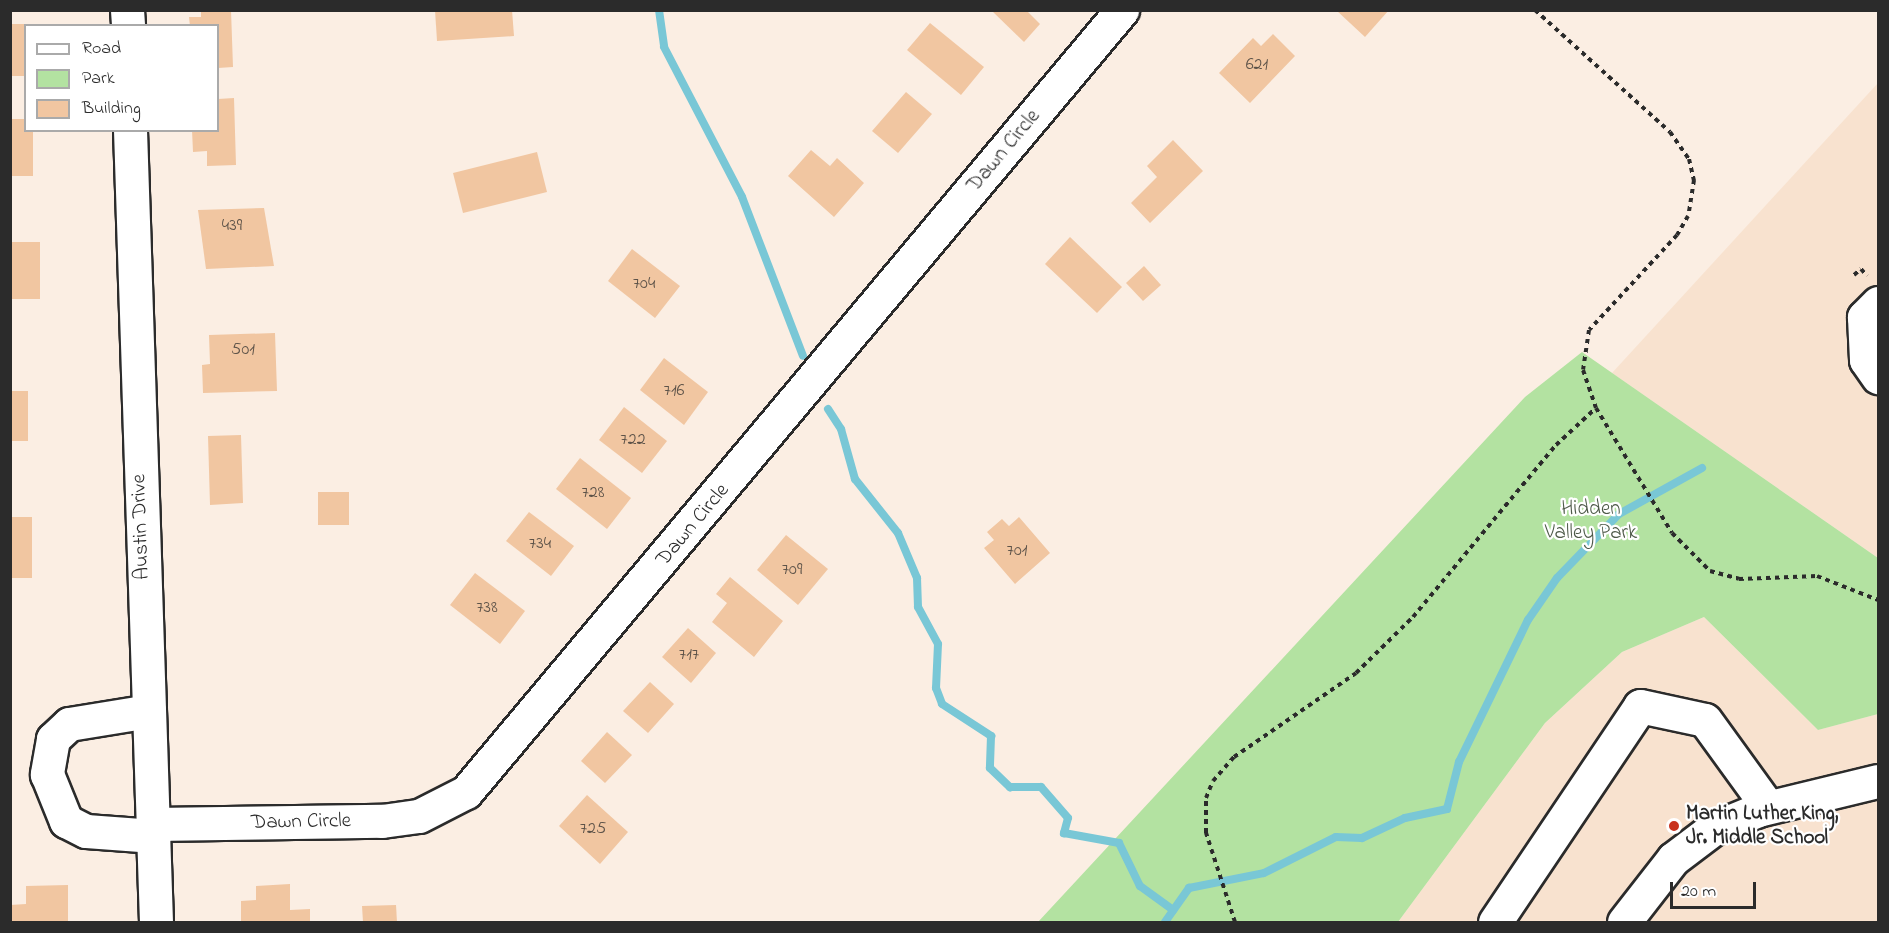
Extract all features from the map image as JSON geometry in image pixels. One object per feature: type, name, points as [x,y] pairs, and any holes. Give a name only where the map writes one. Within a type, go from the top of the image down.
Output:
[{"type":"street","name":"Dawn Circle","points":[[149,711],[69,724],[53,739],[47,774],[66,821],[86,831],[382,821],[419,816],[466,792],[1122,10]]},
{"type":"street","name":"Austin Drive","points":[[129,132],[156,922]]},
{"type":"street","points":[[1878,303],[1864,318],[1866,360],[1878,377]]},
{"type":"street","points":[[1495,922],[1640,706],[1705,720],[1768,807]]},
{"type":"street","points":[[1624,922],[1673,859],[1714,828],[1768,807],[1878,781]]},
{"type":"path","points":[[1535,10],[1670,132],[1689,159],[1694,180],[1688,216],[1677,235],[1589,330],[1583,370],[1596,408],[1681,545],[1725,576],[1817,576],[1878,600]]},
{"type":"path","points":[[1235,922],[1206,833],[1206,798],[1223,767],[1356,673],[1413,617],[1556,446],[1596,408]]},
{"type":"shaded area","points":[[1878,83],[1878,558],[1612,373]]},
{"type":"shaded area","name":"Martin Luther King, Jr. Middle School","points":[[1704,617],[1818,730],[1878,714],[1878,922],[1398,922],[1545,723],[1622,652]]},
{"type":"green space","name":"Hidden Valley Park","points":[[1582,352],[1878,558],[1878,714],[1818,730],[1704,617],[1622,652],[1545,723],[1398,922],[1038,922],[1525,397]]},
{"type":"building","points":[[201,10],[231,10],[233,67],[219,68],[219,24],[190,24],[189,17],[201,17]]},
{"type":"building","points":[[435,10],[512,10],[514,36],[437,41]]},
{"type":"building","points":[[991,10],[1026,10],[1040,24],[1024,42]]},
{"type":"building","points":[[1336,10],[1389,10],[1365,37]]},
{"type":"building","points":[[930,23],[984,67],[961,95],[907,50]]},
{"type":"building","points":[[10,24],[24,24],[24,76],[10,76]]},
{"type":"building","points":[[1273,34],[1295,56],[1250,103],[1219,73],[1253,38],[1261,46]]},
{"type":"building","points":[[906,92],[932,114],[898,153],[872,131]]},
{"type":"building","points":[[234,98],[236,165],[207,166],[207,151],[193,152],[192,132],[219,132],[219,99]]},
{"type":"building","points":[[10,119],[24,119],[24,132],[33,132],[33,176],[10,176]]},
{"type":"building","points":[[1173,140],[1203,171],[1150,223],[1131,203],[1157,177],[1147,166]]},
{"type":"building","points":[[811,150],[830,166],[837,158],[864,183],[834,217],[788,176]]},
{"type":"building","points":[[537,152],[547,192],[463,213],[453,173]]},
{"type":"building","points":[[264,208],[274,266],[206,269],[198,210]]},
{"type":"building","points":[[1070,237],[1122,287],[1097,313],[1045,264]]},
{"type":"building","points":[[10,242],[40,242],[40,299],[10,299]]},
{"type":"building","points":[[632,249],[680,286],[655,318],[608,281]]},
{"type":"building","points":[[1144,266],[1161,285],[1143,301],[1126,283]]},
{"type":"building","points":[[275,333],[277,391],[203,393],[202,365],[210,364],[209,335]]},
{"type":"building","points":[[664,358],[708,392],[684,425],[640,390]]},
{"type":"building","points":[[10,391],[28,391],[28,441],[10,441]]},
{"type":"building","points":[[624,407],[667,441],[642,473],[599,440]]},
{"type":"building","points":[[241,435],[243,503],[210,505],[208,436]]},
{"type":"building","points":[[580,458],[631,498],[607,529],[556,489]]},
{"type":"building","points":[[318,492],[349,492],[349,525],[318,525]]},
{"type":"building","points":[[529,512],[574,546],[551,576],[506,541]]},
{"type":"building","points":[[10,517],[32,517],[32,578],[10,578]]},
{"type":"building","points":[[1019,517],[1050,553],[1015,584],[984,548],[994,540],[987,532],[1002,519],[1009,526]]},
{"type":"building","points":[[786,535],[828,569],[798,605],[757,570]]},
{"type":"building","points":[[475,573],[525,611],[500,644],[450,605]]},
{"type":"building","points":[[730,577],[783,621],[754,657],[712,622],[727,603],[716,594]]},
{"type":"building","points":[[688,628],[716,653],[691,683],[662,657]]},
{"type":"building","points":[[650,682],[674,704],[648,733],[623,711]]},
{"type":"building","points":[[607,732],[632,755],[605,783],[581,761]]},
{"type":"building","points":[[587,795],[628,832],[600,864],[559,826]]},
{"type":"building","points":[[290,884],[290,910],[310,909],[310,922],[241,922],[241,901],[256,900],[256,886]]},
{"type":"building","points":[[68,885],[68,922],[10,922],[10,905],[26,904],[26,886]]},
{"type":"building","points":[[396,905],[397,922],[363,922],[362,906]]},
{"type":"waterway","points":[[659,10],[664,47],[742,197],[803,356]]},
{"type":"waterway","points":[[828,409],[841,429],[855,479],[898,533],[917,578],[918,607],[938,644],[936,688],[942,704],[991,736],[990,768],[1010,787],[1041,787],[1068,818],[1064,833],[1119,843],[1140,886],[1173,910]]},
{"type":"waterway","points":[[1165,922],[1189,888],[1264,873],[1336,837],[1362,838],[1405,818],[1447,809],[1459,762],[1528,620],[1557,578],[1619,514],[1702,468]]},
{"type":"place","name":"Martin Luther King, Jr. Middle School","points":[[1674,826]]}]
